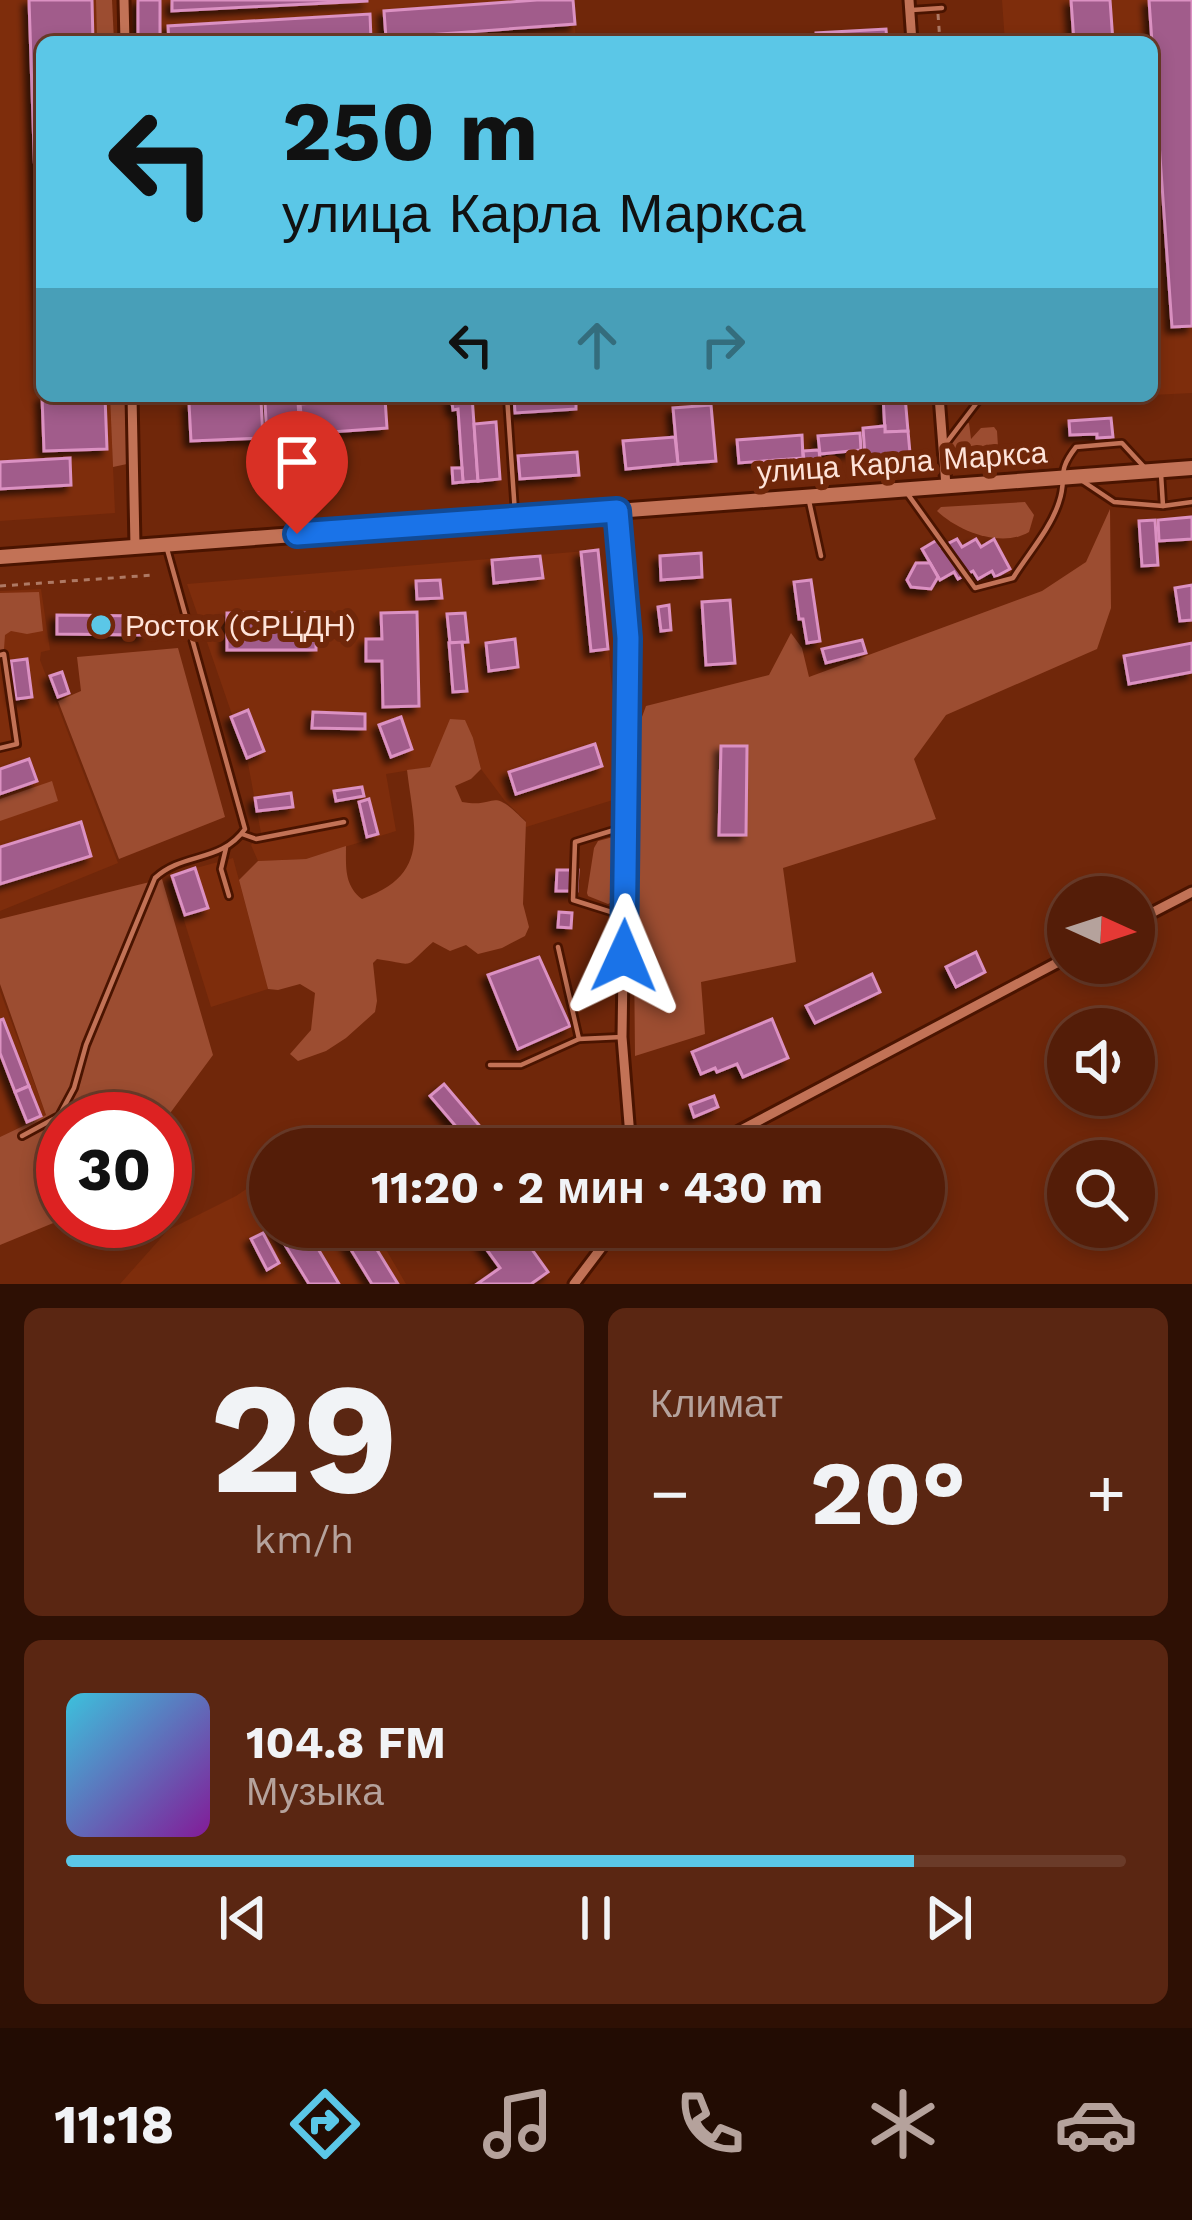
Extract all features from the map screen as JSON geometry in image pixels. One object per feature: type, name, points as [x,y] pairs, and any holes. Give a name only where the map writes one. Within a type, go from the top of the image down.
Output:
[{"type":"main road","name":"улица Карла Маркса","points":[[0,557],[1192,468]]},
{"type":"street","points":[[124,0],[125,36]]},
{"type":"street","points":[[910,5],[912,36]]},
{"type":"street","points":[[132,402],[134,546]]},
{"type":"street","points":[[939,402],[946,486]]},
{"type":"street","points":[[617,511],[628,638],[622,1037],[629,1128]]},
{"type":"street","points":[[1155,911],[1192,892]]},
{"type":"street","points":[[745,1128],[1047,968]]},
{"type":"street","points":[[574,1284],[601,1248]]},
{"type":"lane","points":[[910,5],[939,8]]},
{"type":"lane","points":[[507,402],[515,518]]},
{"type":"lane","points":[[943,447],[977,402]]},
{"type":"lane","points":[[904,488],[975,587],[1013,578],[1061,499],[1068,477],[1065,461],[1076,446],[1122,443],[1154,471],[1163,506]]},
{"type":"lane","points":[[1068,477],[1114,502],[1163,506],[1192,502]]},
{"type":"lane","points":[[808,496],[821,556]]},
{"type":"lane","points":[[22,1136],[59,1116],[74,1088],[86,1045],[155,878],[167,867],[226,848],[245,829],[166,544]]},
{"type":"lane","points":[[0,655],[4,654],[17,744],[0,748]]},
{"type":"lane","points":[[242,834],[256,839],[344,822]]},
{"type":"lane","points":[[624,827],[575,842],[573,901],[624,916]]},
{"type":"lane","points":[[226,848],[221,869],[230,896]]},
{"type":"lane","points":[[558,947],[579,1040]]},
{"type":"lane","points":[[490,1065],[521,1065],[579,1040],[622,1037]]},
{"type":"path","points":[[939,8],[940,36]]},
{"type":"path","points":[[0,586],[154,575]]},
{"type":"shaded area","points":[[0,0],[96,0],[97,36],[36,36],[36,402],[110,402],[115,513],[0,521]]},
{"type":"shaded area","points":[[96,0],[112,0],[114,36],[97,36]]},
{"type":"shaded area","points":[[136,0],[573,0],[576,36],[136,36]]},
{"type":"shaded area","points":[[1002,0],[1192,0],[1192,393],[1158,395],[1158,36],[1005,36]]},
{"type":"shaded area","points":[[110,402],[125,402],[127,464],[113,467]]},
{"type":"shaded area","points":[[969,423],[971,439],[981,428],[997,431],[999,462],[994,468],[963,470],[949,462],[946,448]]},
{"type":"shaded area","points":[[1025,502],[1034,515],[1029,532],[1018,537],[994,538],[969,531],[937,511],[941,507]]},
{"type":"shaded area","points":[[1110,509],[1111,608],[1097,649],[946,715],[914,759],[936,819],[783,868],[796,962],[701,982],[705,1034],[635,1056],[632,744],[646,706],[769,675],[791,633],[802,648],[809,677],[1042,591],[1086,562]]},
{"type":"shaded area","points":[[598,550],[618,744],[616,799],[526,827],[526,821],[481,769],[473,738],[429,767],[386,774],[396,831],[306,859],[258,861],[251,845],[261,833],[247,758],[187,584]]},
{"type":"shaded area","points":[[41,589],[50,650],[41,652],[40,660],[118,863],[0,911],[0,591]]},
{"type":"shaded area","points":[[39,592],[43,631],[11,631],[0,650],[0,593]]},
{"type":"shaded area","points":[[178,648],[225,817],[119,859],[58,701],[81,691],[77,657]]},
{"type":"shaded area","points":[[450,719],[465,720],[481,769],[455,786],[462,802],[499,801],[526,822],[523,904],[529,927],[525,936],[478,954],[466,945],[450,951],[433,942],[409,963],[377,959],[373,963],[375,1012],[326,1051],[298,1061],[290,1054],[311,1030],[315,993],[300,984],[268,989],[239,880],[258,861],[306,859],[346,846],[347,875],[362,899],[400,877],[413,848],[407,770],[430,767]]},
{"type":"shaded area","points":[[52,781],[58,801],[0,821],[0,799]]},
{"type":"shaded area","points":[[613,837],[612,902],[608,904],[587,893],[594,848],[598,841]]},
{"type":"shaded area","points":[[233,858],[268,989],[211,1007],[170,875]]},
{"type":"shaded area","points":[[162,879],[213,1055],[186,1092],[38,1092],[0,984],[0,919]]},
{"type":"shaded area","points":[[0,991],[37,1092],[36,1120],[0,1137]]},
{"type":"shaded area","points":[[36,1120],[36,1230],[0,1245],[0,1137]]},
{"type":"shaded area","points":[[249,1187],[249,1248],[385,1248],[406,1284],[120,1284],[152,1248],[192,1248],[192,1218]]},
{"type":"building","points":[[29,0],[92,0],[93,36],[36,36],[36,209]]},
{"type":"building","points":[[138,0],[160,0],[160,36],[138,36]]},
{"type":"building","points":[[172,0],[367,0],[367,1],[172,11]]},
{"type":"building","points":[[573,0],[575,24],[386,36],[384,11]]},
{"type":"building","points":[[1071,0],[1110,0],[1113,36],[1074,36]]},
{"type":"building","points":[[1149,0],[1192,0],[1192,326],[1172,327],[1158,128],[1158,36],[1152,36]]},
{"type":"building","points":[[370,14],[371,36],[169,36],[168,26]]},
{"type":"building","points":[[886,29],[887,36],[816,36]]},
{"type":"building","points":[[42,402],[105,402],[107,449],[44,451]]},
{"type":"building","points":[[261,402],[263,438],[191,441],[189,403]]},
{"type":"building","points":[[298,402],[300,436],[267,437],[265,403]]},
{"type":"building","points":[[385,402],[387,428],[303,434],[300,404]]},
{"type":"building","points":[[452,402],[472,402],[478,481],[463,482],[458,409],[453,410]]},
{"type":"building","points":[[514,402],[576,402],[576,409],[515,413]]},
{"type":"building","points":[[883,402],[906,402],[908,431],[885,432]]},
{"type":"building","points":[[711,405],[716,461],[678,464],[673,408]]},
{"type":"building","points":[[1111,418],[1113,437],[1070,435],[1069,421]]},
{"type":"building","points":[[496,422],[500,479],[478,481],[474,424]]},
{"type":"building","points":[[885,426],[885,432],[908,431],[910,453],[865,456],[863,428]]},
{"type":"building","points":[[860,433],[861,450],[820,454],[818,436]]},
{"type":"building","points":[[802,435],[803,458],[739,463],[737,440]]},
{"type":"building","points":[[675,437],[678,464],[626,469],[623,441]]},
{"type":"building","points":[[819,450],[820,460],[804,461],[803,451]]},
{"type":"building","points":[[577,452],[579,475],[520,479],[518,456]]},
{"type":"building","points":[[70,458],[71,485],[0,489],[0,462]]},
{"type":"building","points":[[452,468],[462,468],[463,482],[453,483]]},
{"type":"building","points":[[1192,517],[1192,539],[1159,541],[1158,520]]},
{"type":"building","points":[[1155,520],[1158,565],[1142,566],[1139,521]]},
{"type":"building","points":[[957,539],[962,547],[976,539],[981,547],[994,539],[1010,569],[978,579],[973,571],[958,579],[954,572],[940,580],[922,549],[937,540],[941,547]]},
{"type":"building","points":[[598,550],[608,649],[591,651],[581,552]]},
{"type":"building","points":[[701,553],[702,577],[661,580],[660,556]]},
{"type":"building","points":[[540,556],[543,578],[494,583],[492,560]]},
{"type":"building","points":[[916,563],[930,563],[938,577],[931,589],[911,587],[907,580]]},
{"type":"building","points":[[440,580],[442,598],[417,599],[416,581]]},
{"type":"building","points":[[811,580],[820,641],[807,643],[794,582]]},
{"type":"building","points":[[1192,585],[1192,620],[1180,621],[1175,588]]},
{"type":"building","points":[[730,600],[735,663],[706,665],[702,602]]},
{"type":"building","points":[[669,605],[671,630],[661,631],[658,607]]},
{"type":"building","points":[[417,612],[419,706],[383,707],[382,661],[366,661],[366,639],[382,639],[381,613]]},
{"type":"building","points":[[227,613],[316,613],[316,650],[227,650]]},
{"type":"building","points":[[465,613],[468,642],[450,643],[447,614]]},
{"type":"building","name":"Росток (СРЦДН)","points":[[57,615],[145,616],[144,635],[57,634]]},
{"type":"building","points":[[515,639],[518,667],[489,671],[486,643]]},
{"type":"building","points":[[862,640],[866,653],[826,663],[822,649]]},
{"type":"building","points":[[462,642],[467,691],[453,692],[449,643]]},
{"type":"building","points":[[1192,643],[1192,672],[1129,684],[1124,656]]},
{"type":"building","points":[[27,659],[32,697],[16,699],[11,661]]},
{"type":"building","points":[[62,672],[69,693],[58,697],[50,676]]},
{"type":"building","points":[[248,710],[264,751],[247,758],[231,717]]},
{"type":"building","points":[[313,712],[365,714],[365,729],[312,728]]},
{"type":"building","points":[[401,717],[412,749],[391,757],[379,725]]},
{"type":"building","points":[[595,744],[602,766],[516,794],[509,772]]},
{"type":"building","points":[[721,746],[747,746],[746,835],[719,835]]},
{"type":"building","points":[[29,759],[37,781],[0,794],[0,769]]},
{"type":"building","points":[[362,787],[364,796],[336,801],[334,791]]},
{"type":"building","points":[[291,793],[293,807],[257,811],[255,798]]},
{"type":"building","points":[[369,799],[378,834],[367,837],[359,802]]},
{"type":"building","points":[[81,822],[91,856],[0,884],[0,847]]},
{"type":"building","points":[[195,868],[208,908],[185,915],[172,876]]},
{"type":"building","points":[[557,870],[578,870],[577,891],[556,891]]},
{"type":"building","points":[[559,912],[572,913],[571,928],[558,927]]},
{"type":"building","points":[[976,952],[985,972],[956,987],[946,967]]},
{"type":"building","points":[[539,957],[570,1026],[518,1049],[488,975]]},
{"type":"building","points":[[872,974],[880,992],[815,1023],[806,1006]]},
{"type":"building","points":[[3,1019],[29,1086],[15,1092],[0,1053]]},
{"type":"building","points":[[772,1019],[788,1058],[743,1077],[737,1064],[701,1074],[692,1052]]},
{"type":"building","points":[[444,1084],[481,1128],[457,1128],[430,1096]]},
{"type":"building","points":[[29,1086],[36,1118],[27,1122],[15,1092]]},
{"type":"building","points":[[714,1096],[718,1107],[694,1117],[690,1105]]},
{"type":"building","points":[[256,1248],[271,1248],[279,1263],[267,1270]]},
{"type":"building","points":[[287,1248],[318,1248],[339,1284],[309,1284]]},
{"type":"building","points":[[350,1248],[376,1248],[398,1284],[372,1284]]},
{"type":"building","points":[[486,1248],[531,1248],[548,1272],[531,1284],[477,1284],[500,1268]]},
{"type":"place","name":"Росток (СРЦДН)","points":[[101,625]]},
{"type":"route","points":[[297,534],[617,511],[628,638],[624,956]]}]
